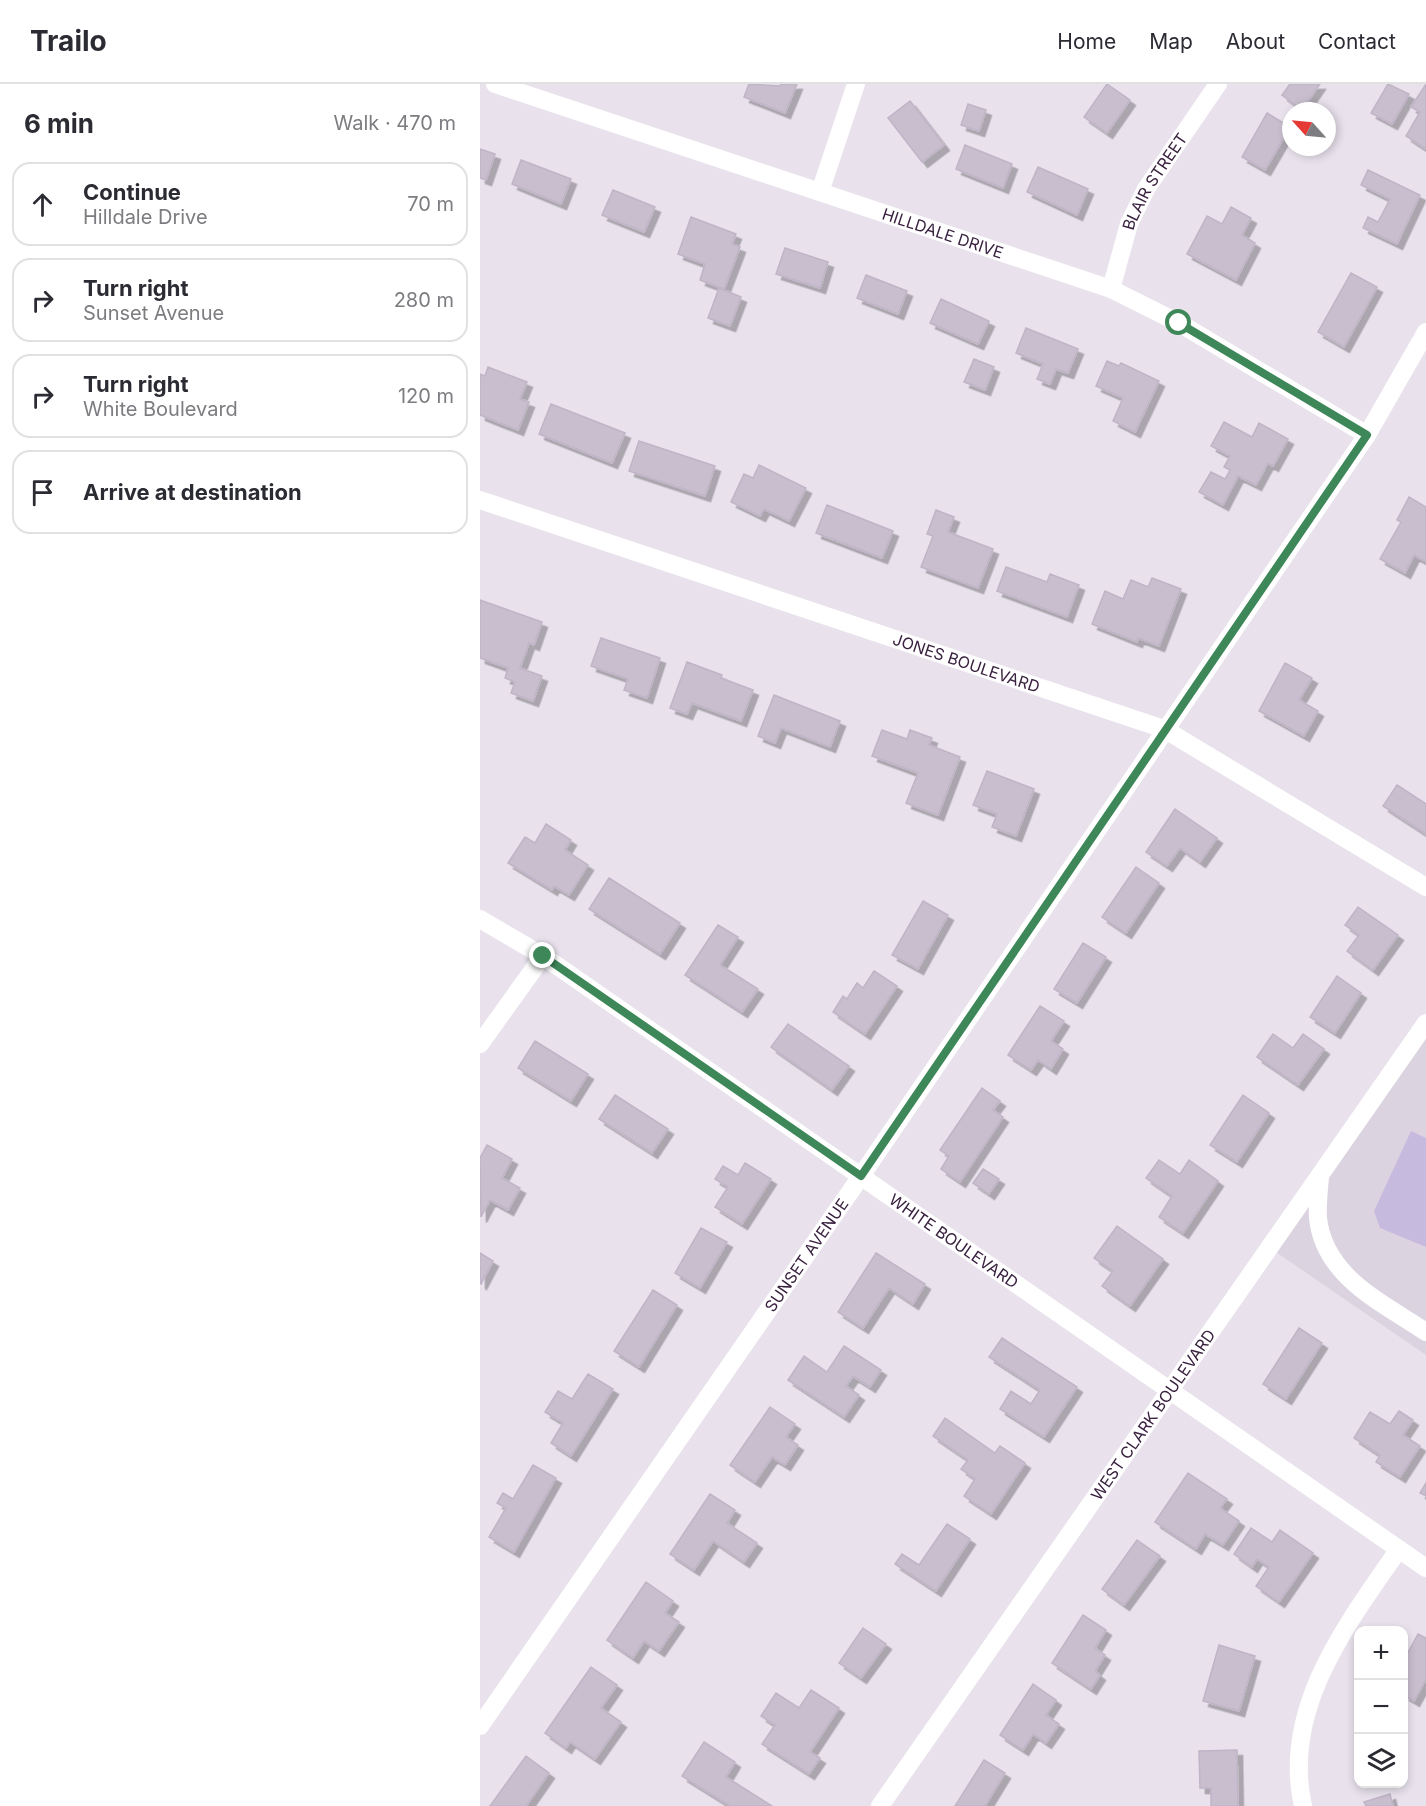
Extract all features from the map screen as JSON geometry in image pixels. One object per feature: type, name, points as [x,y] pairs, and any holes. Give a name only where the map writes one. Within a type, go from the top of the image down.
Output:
[{"type":"street","name":"HILLDALE DRIVE","points":[[495,84],[1111,289],[1179,323],[1367,435]]},
{"type":"street","points":[[820,192],[856,84]]},
{"type":"street","name":"BLAIR STREET","points":[[1111,289],[1129,224],[1146,189],[1218,84]]},
{"type":"street","name":"SUNSET AVENUE","points":[[480,1726],[861,1176],[1164,729],[1367,435],[1426,332]]},
{"type":"street","name":"JONES BOULEVARD","points":[[480,501],[1164,729],[1426,887]]},
{"type":"street","name":"WHITE BOULEVARD","points":[[480,919],[543,956],[1426,1568]]},
{"type":"street","points":[[480,1044],[543,956]]},
{"type":"street","name":"WEST CLARK BOULEVARD","points":[[880,1806],[1426,1023]]},
{"type":"street","points":[[1320,1176],[1318,1219],[1330,1258],[1350,1281],[1426,1332]]},
{"type":"street","points":[[1303,1806],[1299,1786],[1303,1733],[1314,1690],[1339,1636],[1399,1549]]},
{"type":"shaded area","points":[[1426,1023],[1426,1355],[1270,1248]]},
{"type":"shaded area","points":[[1411,1131],[1426,1138],[1426,1247],[1380,1228],[1374,1211]]},
{"type":"building","points":[[749,84],[780,86],[781,84],[797,84],[785,113],[744,97]]},
{"type":"building","points":[[1107,84],[1130,100],[1107,133],[1084,117]]},
{"type":"building","points":[[1290,84],[1320,84],[1308,102],[1291,102],[1282,95]]},
{"type":"building","points":[[1388,84],[1409,94],[1392,124],[1371,113]]},
{"type":"building","points":[[1426,84],[1426,149],[1406,136],[1420,112],[1411,107]]},
{"type":"building","points":[[910,101],[944,145],[922,162],[888,118]]},
{"type":"building","points":[[968,104],[986,110],[979,131],[961,125]]},
{"type":"building","points":[[1267,113],[1282,122],[1282,141],[1265,170],[1242,157]]},
{"type":"building","points":[[965,145],[1012,164],[1003,188],[956,169]]},
{"type":"building","points":[[480,149],[495,154],[486,180],[480,178]]},
{"type":"building","points":[[521,160],[571,179],[561,204],[512,184]]},
{"type":"building","points":[[1038,167],[1088,189],[1077,215],[1027,192]]},
{"type":"building","points":[[1368,170],[1420,195],[1397,244],[1363,228],[1368,217],[1378,222],[1390,199],[1361,185]]},
{"type":"building","points":[[613,190],[655,207],[644,232],[602,215]]},
{"type":"building","points":[[1231,207],[1251,218],[1242,235],[1255,243],[1236,280],[1187,254],[1207,216],[1222,224]]},
{"type":"building","points":[[691,217],[736,234],[732,244],[740,247],[724,289],[700,280],[705,264],[678,254]]},
{"type":"building","points":[[785,248],[828,262],[820,288],[776,274]]},
{"type":"building","points":[[1351,273],[1377,287],[1344,347],[1318,332]]},
{"type":"building","points":[[866,275],[907,291],[898,314],[857,298]]},
{"type":"building","points":[[719,288],[741,297],[730,326],[708,318]]},
{"type":"building","points":[[941,299],[989,321],[978,344],[930,323]]},
{"type":"building","points":[[1026,328],[1078,349],[1068,373],[1056,369],[1050,384],[1037,379],[1043,364],[1016,353]]},
{"type":"building","points":[[974,359],[994,367],[985,390],[964,382]]},
{"type":"building","points":[[1107,361],[1119,366],[1121,363],[1159,381],[1135,432],[1113,421],[1123,398],[1096,386]]},
{"type":"building","points":[[488,367],[527,382],[520,399],[529,402],[518,430],[480,415],[480,374],[485,376]]},
{"type":"building","points":[[551,404],[625,433],[612,463],[539,434]]},
{"type":"building","points":[[1224,422],[1252,437],[1259,423],[1288,439],[1273,466],[1268,463],[1256,485],[1238,476],[1223,505],[1199,492],[1211,472],[1225,479],[1230,470],[1224,467],[1230,456],[1211,446]]},
{"type":"building","points":[[639,441],[715,466],[705,496],[629,471]]},
{"type":"building","points":[[759,465],[806,488],[789,521],[764,509],[760,516],[731,502],[744,474],[753,478]]},
{"type":"building","points":[[1409,497],[1426,507],[1426,562],[1414,555],[1405,573],[1380,559],[1401,522],[1397,520]]},
{"type":"building","points":[[827,505],[893,531],[882,558],[816,533]]},
{"type":"building","points":[[936,510],[954,517],[948,532],[993,549],[978,588],[921,567],[933,536],[927,534]]},
{"type":"building","points":[[1006,567],[1047,582],[1050,574],[1079,585],[1067,617],[997,591]]},
{"type":"building","points":[[1152,578],[1181,589],[1159,646],[1138,638],[1137,642],[1092,624],[1105,591],[1123,599],[1131,580],[1148,587]]},
{"type":"building","points":[[480,600],[542,622],[534,645],[529,643],[520,668],[542,676],[533,701],[511,693],[515,682],[505,678],[508,668],[480,658]]},
{"type":"building","points":[[601,638],[660,658],[647,698],[624,690],[628,679],[591,666]]},
{"type":"building","points":[[687,662],[753,690],[741,721],[692,703],[687,714],[670,708]]},
{"type":"building","points":[[1285,663],[1312,678],[1299,700],[1318,711],[1304,736],[1259,711]]},
{"type":"building","points":[[774,695],[840,721],[830,747],[781,728],[775,743],[758,736]]},
{"type":"building","points":[[882,730],[907,739],[910,730],[932,738],[929,745],[960,757],[938,815],[906,803],[918,773],[872,756]]},
{"type":"building","points":[[987,771],[1034,789],[1016,836],[992,827],[997,814],[973,805]]},
{"type":"building","points":[[1397,785],[1426,804],[1426,834],[1383,806]]},
{"type":"building","points":[[1175,809],[1217,838],[1200,862],[1180,848],[1167,866],[1146,852]]},
{"type":"building","points":[[546,824],[571,840],[565,850],[588,865],[569,895],[554,886],[552,890],[508,863],[525,837],[535,843]]},
{"type":"building","points":[[1136,867],[1159,883],[1126,933],[1102,917]]},
{"type":"building","points":[[609,878],[680,923],[660,954],[589,909]]},
{"type":"building","points":[[923,901],[948,915],[918,969],[892,955]]},
{"type":"building","points":[[1358,907],[1398,935],[1373,970],[1347,951],[1359,935],[1345,925]]},
{"type":"building","points":[[718,925],[738,937],[720,965],[758,989],[742,1012],[685,975]]},
{"type":"building","points":[[1083,943],[1106,957],[1077,1003],[1054,989]]},
{"type":"building","points":[[874,971],[897,986],[865,1034],[833,1012],[843,996],[847,999],[857,983],[863,988]]},
{"type":"building","points":[[1337,976],[1361,993],[1335,1033],[1310,1017]]},
{"type":"building","points":[[1040,1006],[1064,1021],[1051,1041],[1063,1049],[1051,1069],[1038,1060],[1031,1070],[1008,1055]]},
{"type":"building","points":[[788,1024],[849,1066],[832,1090],[771,1047]]},
{"type":"building","points":[[1273,1034],[1293,1048],[1303,1034],[1324,1049],[1298,1085],[1257,1057]]},
{"type":"building","points":[[535,1041],[588,1074],[571,1101],[518,1068]]},
{"type":"building","points":[[982,1088],[1000,1101],[993,1110],[1003,1117],[960,1182],[941,1169],[949,1156],[940,1150]]},
{"type":"building","points":[[615,1095],[668,1129],[652,1153],[599,1119]]},
{"type":"building","points":[[1243,1095],[1269,1113],[1237,1162],[1210,1145]]},
{"type":"building","points":[[487,1145],[512,1159],[502,1178],[520,1188],[508,1210],[490,1200],[481,1217],[480,1158]]},
{"type":"building","points":[[1159,1160],[1180,1174],[1189,1160],[1218,1181],[1183,1233],[1159,1217],[1172,1196],[1146,1178]]},
{"type":"building","points":[[745,1163],[771,1179],[742,1224],[715,1207],[728,1187],[715,1179],[723,1166],[738,1175]]},
{"type":"building","points":[[983,1169],[999,1179],[989,1194],[973,1183]]},
{"type":"building","points":[[1117,1226],[1163,1259],[1130,1306],[1102,1286],[1113,1271],[1094,1258]]},
{"type":"building","points":[[701,1228],[727,1242],[700,1288],[675,1273]]},
{"type":"building","points":[[480,1253],[493,1261],[481,1284],[480,1283]]},
{"type":"building","points":[[876,1253],[925,1284],[913,1304],[889,1288],[863,1328],[838,1312]]},
{"type":"building","points":[[653,1290],[677,1305],[639,1367],[614,1351]]},
{"type":"building","points":[[1299,1328],[1322,1343],[1286,1399],[1263,1384]]},
{"type":"building","points":[[1002,1338],[1077,1387],[1044,1437],[1000,1409],[1011,1391],[1031,1404],[1040,1390],[989,1357]]},
{"type":"building","points":[[844,1346],[881,1370],[870,1387],[853,1376],[846,1386],[859,1395],[844,1417],[788,1380],[804,1356],[827,1372]]},
{"type":"building","points":[[588,1374],[613,1389],[571,1456],[551,1443],[563,1423],[545,1412],[558,1391],[572,1399]]},
{"type":"building","points":[[770,1407],[795,1424],[786,1437],[798,1445],[785,1465],[772,1457],[755,1482],[730,1465]]},
{"type":"building","points":[[1399,1411],[1413,1420],[1403,1435],[1420,1446],[1400,1477],[1376,1462],[1380,1455],[1354,1438],[1370,1412],[1390,1424]]},
{"type":"building","points":[[945,1418],[995,1453],[1000,1446],[1025,1463],[991,1514],[964,1496],[975,1479],[961,1469],[968,1460],[933,1436]]},
{"type":"building","points":[[533,1465],[556,1478],[514,1552],[489,1537],[506,1508],[497,1503],[503,1493],[513,1499]]},
{"type":"building","points":[[1188,1473],[1227,1499],[1220,1508],[1239,1521],[1223,1545],[1205,1534],[1196,1549],[1155,1522]]},
{"type":"building","points":[[1426,1483],[1426,1496],[1420,1493]]},
{"type":"building","points":[[710,1494],[735,1510],[727,1523],[757,1543],[744,1562],[713,1541],[694,1570],[670,1554]]},
{"type":"building","points":[[947,1524],[970,1539],[936,1591],[895,1564],[902,1554],[919,1565]]},
{"type":"building","points":[[1251,1528],[1272,1542],[1280,1530],[1313,1553],[1279,1602],[1256,1586],[1269,1567],[1257,1559],[1252,1567],[1234,1554]]},
{"type":"building","points":[[1137,1540],[1160,1556],[1124,1605],[1102,1589]]},
{"type":"building","points":[[646,1582],[673,1601],[665,1613],[679,1622],[659,1651],[644,1641],[633,1658],[607,1640]]},
{"type":"building","points":[[1083,1615],[1106,1630],[1095,1648],[1105,1655],[1095,1671],[1100,1675],[1091,1689],[1052,1663]]},
{"type":"building","points":[[863,1628],[886,1644],[861,1678],[839,1663]]},
{"type":"building","points":[[1418,1634],[1426,1638],[1426,1679],[1414,1701],[1408,1697],[1408,1653]]},
{"type":"building","points":[[1219,1645],[1255,1656],[1239,1711],[1203,1701]]},
{"type":"building","points":[[591,1667],[617,1685],[601,1708],[621,1722],[595,1759],[570,1742],[566,1748],[545,1733]]},
{"type":"building","points":[[1033,1684],[1056,1700],[1046,1715],[1059,1724],[1046,1743],[1033,1734],[1023,1750],[1000,1735]]},
{"type":"building","points":[[811,1690],[839,1708],[810,1752],[820,1758],[809,1774],[762,1744],[775,1725],[761,1716],[776,1693],[799,1708]]},
{"type":"building","points":[[704,1742],[735,1762],[726,1777],[772,1806],[730,1806],[682,1776]]},
{"type":"building","points":[[1237,1750],[1238,1806],[1211,1806],[1211,1788],[1200,1788],[1199,1751]]},
{"type":"building","points":[[526,1756],[549,1773],[526,1806],[490,1806]]},
{"type":"building","points":[[984,1760],[1005,1773],[985,1806],[955,1806]]},
{"type":"building","points":[[1390,1794],[1393,1806],[1366,1806],[1364,1802]]},
{"type":"route","points":[[543,956],[861,1176],[1164,729],[1367,435],[1179,323]]}]
